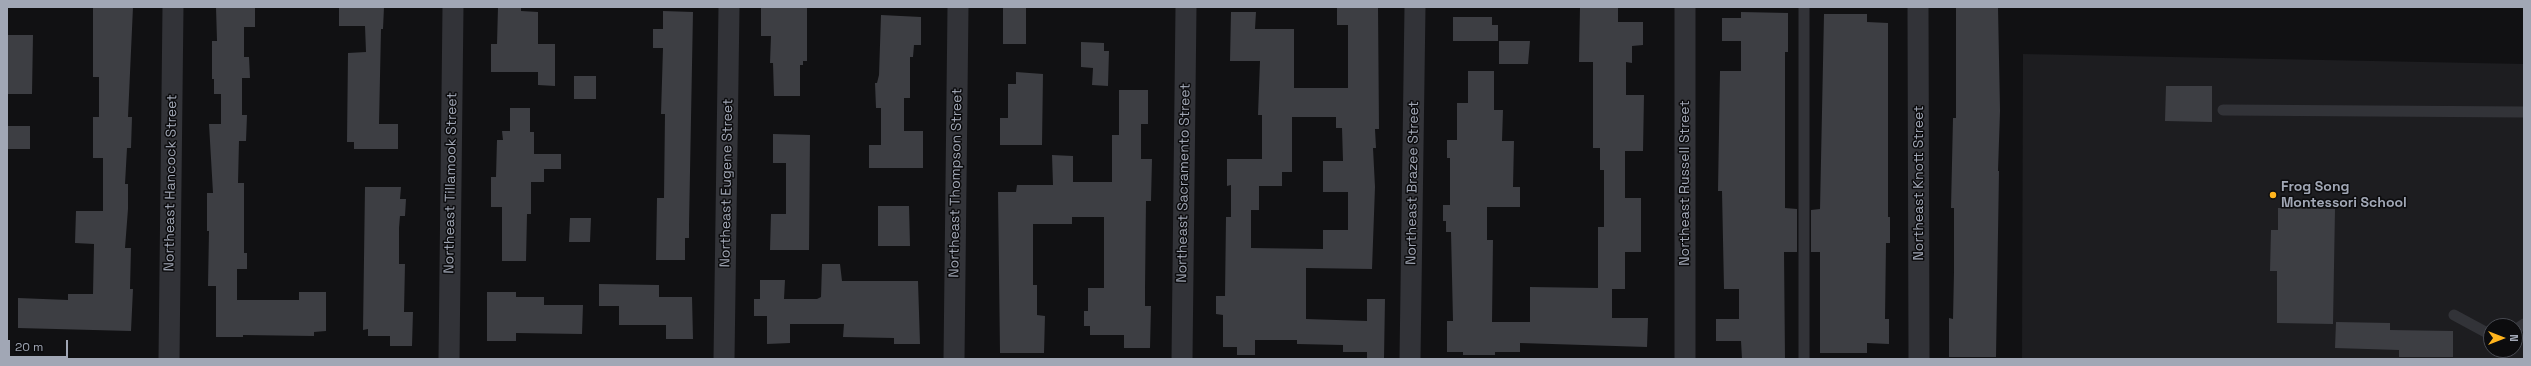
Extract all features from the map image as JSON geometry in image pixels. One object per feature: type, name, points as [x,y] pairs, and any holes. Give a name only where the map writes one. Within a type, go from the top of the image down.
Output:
[{"type":"street","name":"Northeast Hancock Street","points":[[169,359],[173,7]]},
{"type":"street","name":"Northeast Tillamook Street","points":[[449,359],[453,7]]},
{"type":"street","name":"Northeast Eugene Street","points":[[724,359],[729,7]]},
{"type":"street","name":"Northeast Thompson Street","points":[[954,359],[958,7]]},
{"type":"street","name":"Northeast Sacramento Street","points":[[1182,359],[1186,7]]},
{"type":"street","name":"Northeast Brazee Street","points":[[1410,359],[1415,7]]},
{"type":"street","name":"Northeast Russell Street","points":[[1685,7],[1685,359]]},
{"type":"street","name":"Northeast Knott Street","points":[[1918,7],[1919,359]]},
{"type":"lane","points":[[1804,7],[1804,359]]},
{"type":"lane","points":[[2223,110],[2524,112]]},
{"type":"lane","points":[[2454,315],[2483,331]]},
{"type":"shaded area","name":"Frog Song Montessori School","points":[[2023,54],[2524,64],[2524,359],[2022,359]]},
{"type":"building","points":[[93,7],[133,7],[128,117],[132,117],[131,148],[127,148],[125,184],[128,184],[128,209],[125,248],[131,248],[130,289],[133,289],[131,331],[18,328],[18,298],[68,300],[68,294],[93,294],[94,244],[75,243],[76,211],[103,211],[103,158],[93,158],[93,117],[99,117],[99,77],[93,77]]},
{"type":"building","points":[[216,7],[255,7],[255,27],[244,27],[244,57],[249,57],[250,78],[242,78],[242,115],[247,115],[246,141],[239,141],[238,183],[244,183],[244,253],[247,253],[247,269],[237,269],[237,300],[299,300],[299,292],[326,292],[326,331],[314,332],[314,336],[243,335],[243,337],[216,337],[216,286],[208,286],[209,231],[207,231],[207,193],[213,193],[209,124],[221,124],[221,94],[214,94],[214,79],[212,79],[212,41],[217,41]]},
{"type":"building","points":[[339,7],[384,7],[383,29],[381,29],[379,124],[398,124],[398,149],[354,149],[354,142],[347,142],[348,53],[366,52],[365,26],[339,26]]},
{"type":"building","points":[[498,7],[521,7],[521,11],[538,12],[538,44],[555,44],[555,86],[538,85],[538,72],[491,72],[491,44],[497,44]]},
{"type":"building","points":[[761,7],[807,7],[807,61],[803,61],[803,65],[800,65],[800,96],[774,96],[773,63],[770,63],[771,36],[761,36]]},
{"type":"building","points":[[1003,7],[1026,7],[1026,44],[1003,44]]},
{"type":"building","points":[[1337,7],[1378,7],[1379,129],[1375,129],[1376,148],[1373,148],[1375,187],[1372,269],[1306,268],[1306,319],[1367,321],[1367,299],[1385,299],[1384,358],[1367,358],[1367,352],[1343,352],[1343,345],[1297,344],[1297,340],[1255,340],[1255,355],[1237,355],[1237,347],[1223,347],[1223,315],[1216,314],[1216,296],[1225,296],[1226,217],[1231,217],[1231,185],[1227,186],[1227,159],[1262,159],[1262,115],[1258,115],[1260,61],[1230,61],[1231,12],[1256,12],[1255,29],[1294,29],[1294,88],[1348,88],[1348,25],[1337,25]],"holes":[[[1292,117],[1336,117],[1336,128],[1342,128],[1343,161],[1323,161],[1323,192],[1348,192],[1348,230],[1323,230],[1323,249],[1251,248],[1251,210],[1259,210],[1259,186],[1282,186],[1282,172],[1292,172]]]},
{"type":"building","points":[[1580,7],[1618,7],[1618,22],[1643,22],[1643,45],[1632,46],[1632,63],[1626,62],[1626,95],[1644,95],[1643,151],[1625,151],[1625,198],[1641,198],[1641,252],[1625,252],[1625,289],[1612,289],[1612,318],[1648,318],[1647,347],[1520,343],[1520,352],[1495,352],[1495,355],[1463,355],[1463,352],[1447,352],[1447,321],[1453,321],[1451,232],[1446,232],[1446,221],[1443,221],[1443,205],[1450,205],[1450,158],[1447,158],[1447,140],[1457,140],[1457,103],[1468,103],[1468,71],[1494,71],[1494,110],[1503,110],[1502,141],[1514,141],[1513,187],[1520,187],[1520,207],[1487,207],[1487,240],[1493,240],[1492,322],[1530,322],[1530,287],[1598,288],[1598,227],[1604,227],[1604,170],[1600,170],[1600,148],[1593,148],[1593,62],[1579,62]]},
{"type":"building","points":[[1956,7],[1998,7],[2000,111],[1996,357],[1949,357],[1949,318],[1953,319],[1954,272],[1954,208],[1951,208],[1953,118],[1956,118]]},
{"type":"building","points":[[663,11],[693,12],[689,238],[685,238],[685,260],[656,260],[657,198],[664,198],[665,114],[661,114],[663,48],[653,48],[653,29],[663,29]]},
{"type":"building","points":[[1741,12],[1788,13],[1788,52],[1785,52],[1785,208],[1797,209],[1797,252],[1784,252],[1785,359],[1742,359],[1741,341],[1716,341],[1716,319],[1739,319],[1739,289],[1724,289],[1722,191],[1718,191],[1720,71],[1741,71],[1741,41],[1722,41],[1722,18],[1741,18]]},
{"type":"building","points":[[1824,14],[1867,14],[1867,22],[1888,23],[1888,217],[1890,217],[1890,243],[1886,243],[1885,319],[1889,319],[1889,344],[1867,343],[1867,353],[1820,353],[1820,252],[1811,252],[1811,210],[1820,209]]},
{"type":"building","points":[[881,15],[921,17],[921,45],[914,45],[913,57],[910,57],[910,98],[904,98],[904,131],[923,131],[923,168],[869,168],[869,145],[881,145],[881,108],[876,108],[875,83],[877,83],[879,75]]},
{"type":"building","points":[[1453,17],[1492,17],[1492,25],[1498,25],[1498,41],[1453,41]]},
{"type":"building","points":[[7,35],[33,35],[32,94],[7,94]]},
{"type":"building","points":[[1499,41],[1530,41],[1528,64],[1499,64]]},
{"type":"building","points":[[1081,42],[1104,43],[1104,51],[1109,51],[1108,86],[1092,85],[1093,68],[1081,67]]},
{"type":"building","points":[[1016,72],[1043,74],[1042,145],[1000,145],[1000,118],[1008,118],[1008,84],[1016,84]]},
{"type":"building","points":[[574,76],[596,76],[596,99],[574,99]]},
{"type":"building","points":[[2166,86],[2212,86],[2212,122],[2165,121]]},
{"type":"building","points":[[1119,90],[1148,90],[1148,124],[1141,124],[1141,159],[1152,159],[1151,201],[1146,201],[1145,288],[1145,306],[1151,306],[1150,348],[1124,348],[1124,335],[1090,335],[1090,326],[1084,326],[1084,311],[1088,311],[1088,288],[1104,288],[1104,217],[1072,217],[1072,224],[1033,224],[1033,285],[1037,285],[1037,315],[1045,316],[1044,353],[1000,353],[998,192],[1016,192],[1017,185],[1053,185],[1052,155],[1073,156],[1073,182],[1112,182],[1112,135],[1119,135]]},
{"type":"building","points":[[510,108],[530,108],[530,132],[534,132],[534,154],[561,154],[561,169],[544,169],[544,182],[531,182],[531,214],[527,214],[526,261],[502,261],[502,207],[491,207],[491,177],[496,177],[497,140],[503,140],[502,131],[510,131]]},
{"type":"building","points":[[7,126],[30,126],[30,149],[7,149]]},
{"type":"building","points":[[773,134],[810,135],[809,250],[770,250],[771,214],[786,214],[786,163],[773,163]]},
{"type":"building","points":[[365,187],[401,187],[400,199],[406,199],[405,216],[400,216],[399,264],[405,264],[404,312],[413,312],[412,346],[390,346],[390,336],[368,336],[368,329],[363,330]]},
{"type":"building","points":[[878,206],[909,206],[910,246],[878,246]]},
{"type":"building","points":[[2278,208],[2335,209],[2333,324],[2277,323],[2277,271],[2270,271],[2271,230],[2278,230]]},
{"type":"building","points":[[570,218],[591,218],[590,242],[569,242]]},
{"type":"building","points":[[822,264],[840,264],[842,281],[918,281],[920,344],[894,344],[894,338],[843,337],[844,324],[790,324],[790,343],[767,344],[767,316],[754,316],[754,299],[760,299],[760,280],[785,280],[784,299],[817,299],[821,297]]},
{"type":"building","points":[[599,284],[659,285],[659,297],[692,297],[693,339],[666,339],[666,325],[619,325],[619,306],[599,306]]},
{"type":"building","points":[[487,292],[516,292],[516,297],[544,297],[544,305],[583,305],[582,334],[516,333],[516,341],[487,341]]},
{"type":"building","points":[[2336,322],[2390,323],[2390,330],[2453,331],[2453,357],[2399,357],[2399,350],[2335,348]]},
{"type":"place","name":"Frog Song Montessori School","points":[[2273,195]]}]
